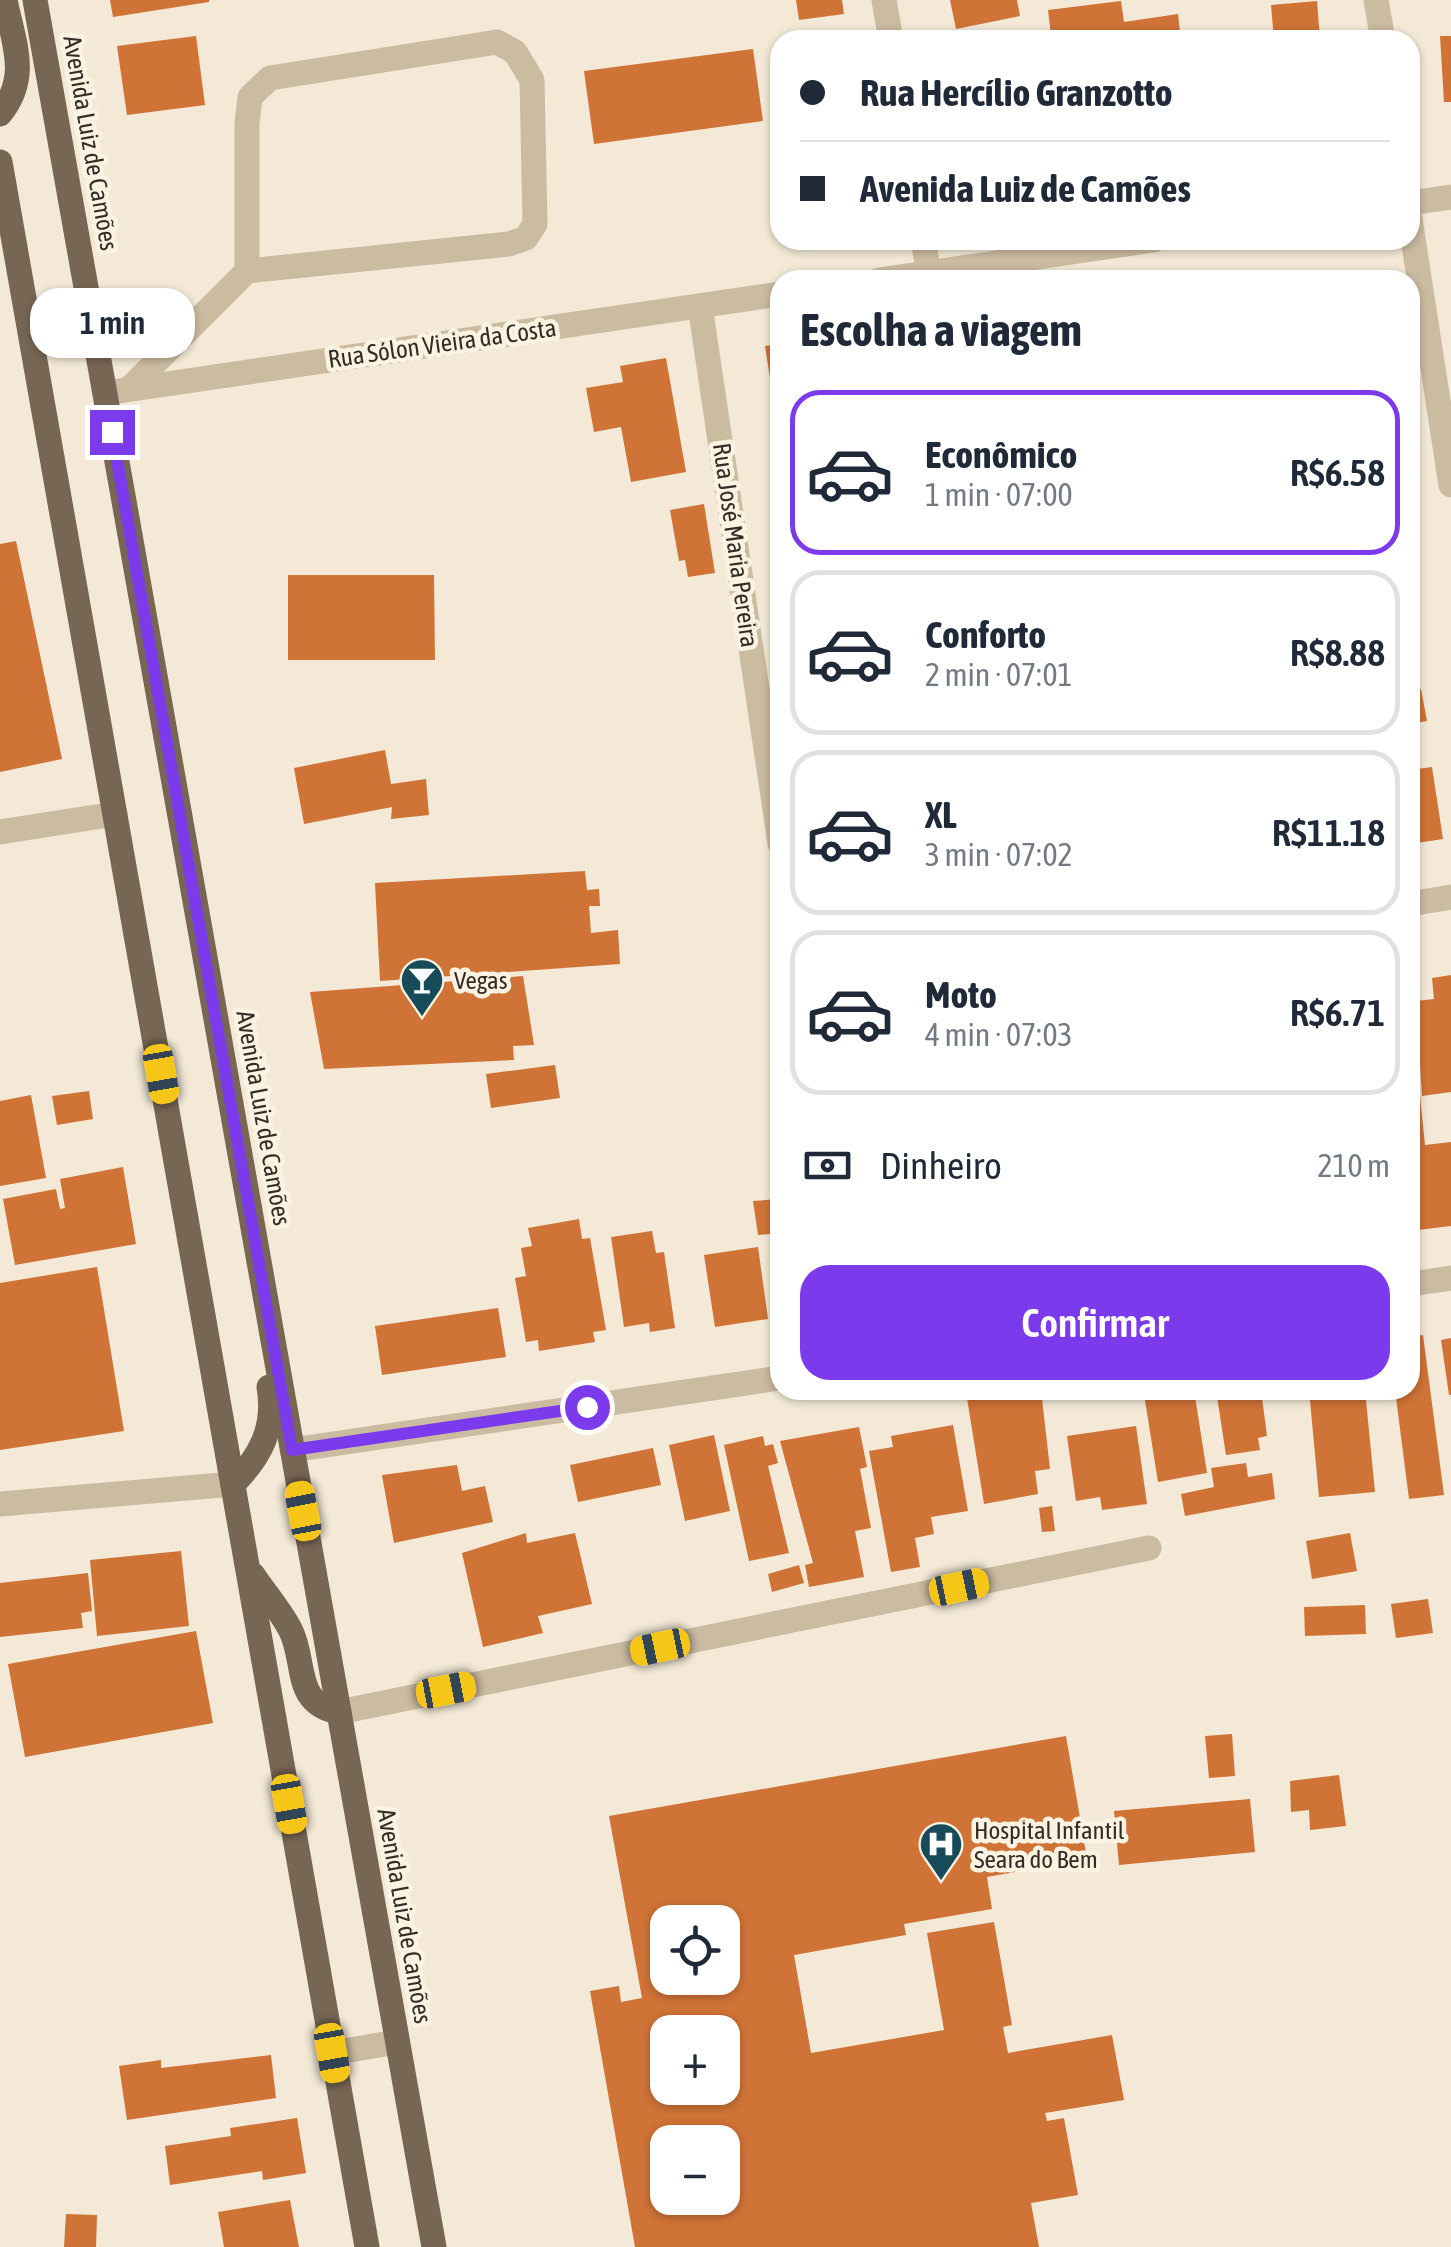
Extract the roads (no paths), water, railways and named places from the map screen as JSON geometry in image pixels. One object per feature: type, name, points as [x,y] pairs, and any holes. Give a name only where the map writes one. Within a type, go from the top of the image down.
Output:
[{"type":"main road","points":[[0,114],[16,95],[19,67],[5,0]]},
{"type":"main road","name":"Avenida Luiz de Camões","points":[[35,0],[117,390],[234,1119],[434,2247]]},
{"type":"main road","points":[[0,162],[367,2247]]},
{"type":"main road","points":[[233,1484],[258,1459],[268,1432],[271,1395],[247,1261],[234,1119]]},
{"type":"main road","points":[[247,1567],[292,1632],[304,1688],[313,1702],[339,1712]]},
{"type":"street","points":[[884,0],[889,30]]},
{"type":"street","points":[[1376,0],[1380,30]]},
{"type":"street","points":[[117,390],[247,271],[509,244],[526,238],[535,224],[532,80],[515,52],[496,42],[270,78],[250,97],[247,271]]},
{"type":"street","points":[[1420,202],[1451,197]]},
{"type":"street","points":[[966,270],[1092,250]]},
{"type":"street","points":[[1420,284],[1451,486]]},
{"type":"street","name":"Rua Sólon Vieira da Costa","points":[[117,390],[770,296]]},
{"type":"street","name":"Rua José Maria Pereira","points":[[700,306],[770,776]]},
{"type":"street","points":[[0,832],[115,814]]},
{"type":"street","points":[[1420,903],[1451,898]]},
{"type":"street","points":[[1420,1283],[1451,1278]]},
{"type":"street","points":[[292,1450],[770,1379]]},
{"type":"street","points":[[0,1504],[233,1484]]},
{"type":"street","points":[[339,1712],[1149,1548]]},
{"type":"street","points":[[332,2053],[397,2042]]},
{"type":"place","name":"Vegas","points":[[422,1018]]},
{"type":"place","name":"Hospital Infantil Seara do Bem","points":[[941,1882]]}]
